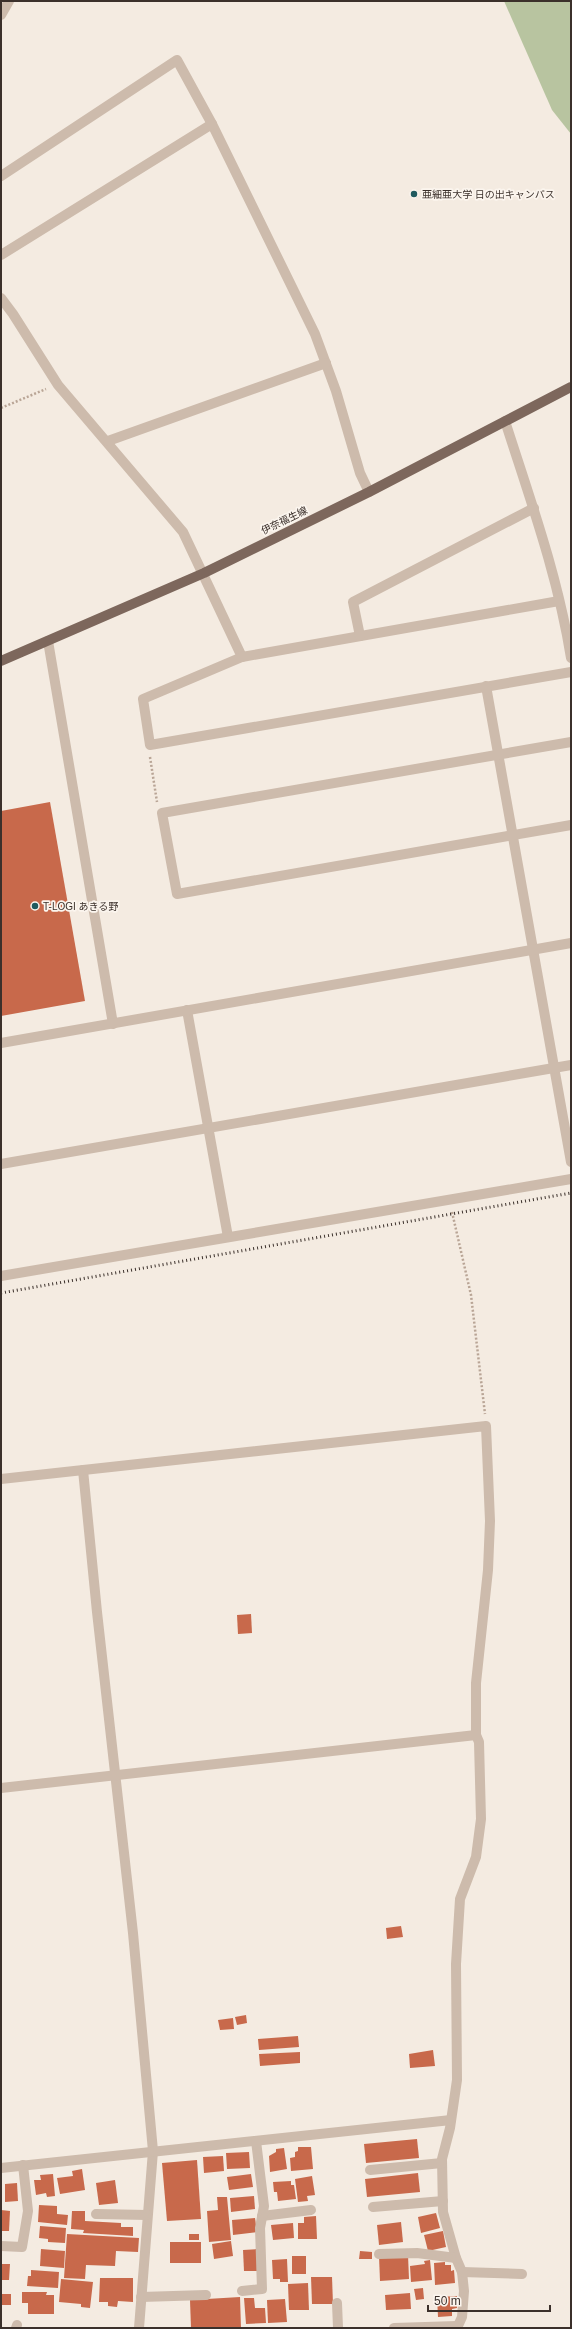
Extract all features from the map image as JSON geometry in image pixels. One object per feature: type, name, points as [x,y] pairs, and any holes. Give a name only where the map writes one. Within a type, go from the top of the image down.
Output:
[{"type":"main road","name":"伊奈福生線","points":[[1,661],[204,573],[369,492],[571,387]]},
{"type":"street","points":[[1,15],[10,1]]},
{"type":"street","points":[[1,176],[177,60],[212,124],[315,334],[326,363],[360,473],[369,492]]},
{"type":"street","points":[[1,255],[212,124]]},
{"type":"street","points":[[1,298],[13,314],[58,385],[108,441],[183,532],[204,573],[242,657]]},
{"type":"street","points":[[108,441],[326,363]]},
{"type":"street","points":[[506,420],[534,508],[559,601],[571,658]]},
{"type":"street","points":[[360,636],[353,602],[534,508]]},
{"type":"street","points":[[559,601],[242,657],[143,700],[150,745],[571,672]]},
{"type":"street","points":[[48,641],[113,1024]]},
{"type":"street","points":[[486,686],[571,1162]]},
{"type":"street","points":[[571,742],[162,813],[176,894],[571,825]]},
{"type":"street","points":[[1,1043],[571,943]]},
{"type":"street","points":[[187,1010],[228,1237]]},
{"type":"street","points":[[1,1164],[571,1065]]},
{"type":"street","points":[[1,1276],[571,1179]]},
{"type":"street","points":[[1,1479],[486,1426],[490,1521],[488,1570],[476,1683],[476,1735],[479,1742],[481,1820],[476,1857],[460,1899],[456,1964],[457,2080],[442,2164],[443,2212],[456,2258],[462,2272],[464,2291],[462,2317],[457,2327],[394,2328]]},
{"type":"street","points":[[83,1470],[133,1933],[153,2151],[147,2215],[140,2328]]},
{"type":"street","points":[[1,1788],[476,1735]]},
{"type":"street","points":[[1,2168],[451,2120]]},
{"type":"street","points":[[242,2291],[262,2289],[260,2228],[264,2206],[256,2141]]},
{"type":"street","points":[[370,2170],[442,2164]]},
{"type":"street","points":[[1,2246],[22,2247],[28,2211],[23,2165]]},
{"type":"street","points":[[373,2207],[443,2201]]},
{"type":"street","points":[[262,2216],[311,2210]]},
{"type":"street","points":[[96,2214],[147,2215]]},
{"type":"street","points":[[379,2254],[417,2253],[456,2258]]},
{"type":"street","points":[[462,2272],[522,2274]]},
{"type":"street","points":[[141,2297],[206,2294]]},
{"type":"street","points":[[337,2302],[338,2328],[346,2328]]},
{"type":"path","points":[[1,408],[58,385]]},
{"type":"path","points":[[150,745],[149,754],[158,806],[162,813]]},
{"type":"path","points":[[450,1200],[471,1295],[486,1426]]},
{"type":"green space","points":[[504,1],[571,1],[571,134],[552,110]]},
{"type":"building","name":"T-LOGI あきる野","points":[[50,802],[85,1001],[1,1016],[1,811]]},
{"type":"building","points":[[251,1614],[252,1633],[238,1634],[237,1615]]},
{"type":"building","points":[[401,1926],[403,1937],[387,1939],[386,1928]]},
{"type":"building","points":[[246,2015],[247,2023],[237,2025],[235,2017]]},
{"type":"building","points":[[233,2018],[234,2029],[220,2030],[218,2020]]},
{"type":"building","points":[[298,2036],[299,2047],[259,2050],[258,2039]]},
{"type":"building","points":[[433,2050],[435,2066],[410,2068],[409,2054]]},
{"type":"building","points":[[300,2052],[300,2063],[260,2066],[259,2054]]},
{"type":"building","points":[[417,2139],[419,2158],[366,2163],[364,2144]]},
{"type":"building","points":[[298,2147],[311,2147],[313,2169],[291,2171],[290,2158],[295,2157],[295,2152],[298,2151]]},
{"type":"building","points":[[284,2148],[287,2169],[270,2172],[269,2156],[276,2152],[276,2149]]},
{"type":"building","points":[[249,2152],[250,2168],[227,2169],[226,2153]]},
{"type":"building","points":[[223,2156],[224,2171],[204,2173],[203,2157]]},
{"type":"building","points":[[197,2160],[201,2219],[167,2221],[162,2163]]},
{"type":"building","points":[[82,2169],[85,2190],[60,2194],[57,2178],[73,2176],[72,2171]]},
{"type":"building","points":[[418,2173],[420,2192],[367,2197],[365,2179]]},
{"type":"building","points":[[53,2174],[55,2196],[47,2197],[46,2193],[36,2195],[34,2180],[41,2180],[40,2175]]},
{"type":"building","points":[[251,2174],[253,2187],[229,2190],[227,2177]]},
{"type":"building","points":[[312,2176],[315,2195],[307,2196],[308,2201],[298,2202],[295,2179]]},
{"type":"building","points":[[115,2180],[118,2203],[99,2205],[96,2183]]},
{"type":"building","points":[[291,2181],[291,2185],[294,2185],[296,2199],[278,2201],[277,2192],[274,2192],[273,2182]]},
{"type":"building","points":[[17,2183],[18,2201],[5,2202],[5,2184]]},
{"type":"building","points":[[254,2196],[255,2209],[231,2212],[230,2198]]},
{"type":"building","points":[[217,2197],[227,2197],[231,2240],[209,2242],[207,2211],[218,2210]]},
{"type":"building","points":[[39,2205],[57,2206],[57,2214],[68,2215],[67,2225],[38,2222]]},
{"type":"building","points":[[1,2210],[10,2211],[9,2231],[1,2231]]},
{"type":"building","points":[[72,2211],[85,2211],[85,2221],[121,2223],[121,2227],[133,2227],[133,2236],[83,2233],[84,2230],[71,2229]]},
{"type":"building","points":[[436,2213],[440,2228],[421,2233],[418,2217]]},
{"type":"building","points":[[316,2216],[317,2239],[298,2239],[298,2223],[304,2223],[304,2217]]},
{"type":"building","points":[[255,2218],[257,2232],[233,2235],[232,2220]]},
{"type":"building","points":[[401,2222],[403,2242],[379,2245],[377,2225]]},
{"type":"building","points":[[293,2223],[294,2238],[273,2240],[271,2225]]},
{"type":"building","points":[[40,2226],[66,2228],[65,2243],[48,2242],[48,2239],[39,2238]]},
{"type":"building","points":[[443,2231],[446,2247],[428,2251],[424,2235]]},
{"type":"building","points":[[67,2234],[139,2238],[138,2252],[116,2251],[115,2266],[86,2265],[85,2279],[64,2278]]},
{"type":"building","points":[[189,2234],[199,2234],[199,2240],[189,2240]]},
{"type":"building","points":[[231,2241],[233,2256],[214,2259],[212,2244]]},
{"type":"building","points":[[170,2242],[201,2242],[201,2263],[170,2263]]},
{"type":"building","points":[[41,2249],[65,2251],[64,2268],[40,2266]]},
{"type":"building","points":[[258,2249],[259,2271],[244,2271],[243,2250]]},
{"type":"building","points":[[360,2251],[372,2252],[372,2259],[359,2259]]},
{"type":"building","points":[[408,2255],[409,2279],[380,2281],[379,2256]]},
{"type":"building","points":[[292,2256],[306,2256],[306,2274],[292,2274]]},
{"type":"building","points":[[287,2259],[288,2282],[280,2282],[280,2279],[273,2279],[272,2260]]},
{"type":"building","points":[[430,2260],[432,2280],[411,2282],[410,2266],[425,2264],[424,2261]]},
{"type":"building","points":[[445,2262],[445,2265],[451,2265],[451,2271],[454,2270],[455,2283],[435,2285],[434,2263]]},
{"type":"building","points":[[1,2264],[10,2264],[9,2280],[1,2280]]},
{"type":"building","points":[[31,2270],[59,2272],[58,2288],[27,2286],[28,2276],[31,2276]]},
{"type":"building","points":[[311,2277],[332,2277],[333,2304],[312,2304]]},
{"type":"building","points":[[100,2278],[133,2278],[133,2302],[118,2301],[117,2307],[108,2306],[108,2302],[99,2302]]},
{"type":"building","points":[[61,2279],[93,2282],[90,2308],[81,2307],[81,2304],[59,2302]]},
{"type":"building","points":[[308,2283],[309,2310],[289,2310],[288,2284]]},
{"type":"building","points":[[423,2288],[424,2299],[416,2300],[414,2289]]},
{"type":"building","points":[[22,2292],[47,2292],[46,2295],[54,2295],[54,2314],[28,2314],[28,2303],[22,2303]]},
{"type":"building","points":[[410,2293],[411,2309],[386,2310],[385,2295]]},
{"type":"building","points":[[1,2294],[11,2294],[11,2305],[1,2305]]},
{"type":"building","points":[[457,2296],[457,2308],[452,2309],[452,2316],[438,2317],[437,2297]]},
{"type":"building","points":[[240,2297],[241,2328],[191,2328],[190,2300]]},
{"type":"building","points":[[244,2298],[254,2298],[255,2308],[265,2308],[266,2323],[246,2324]]},
{"type":"building","points":[[285,2299],[287,2322],[268,2323],[267,2300]]},
{"type":"railway","points":[[1,1293],[571,1193]]},
{"type":"place","name":"亜細亜大学 日の出キャンパス","points":[[414,194]]},
{"type":"place","name":"T-LOGI あきる野","points":[[35,906]]}]
